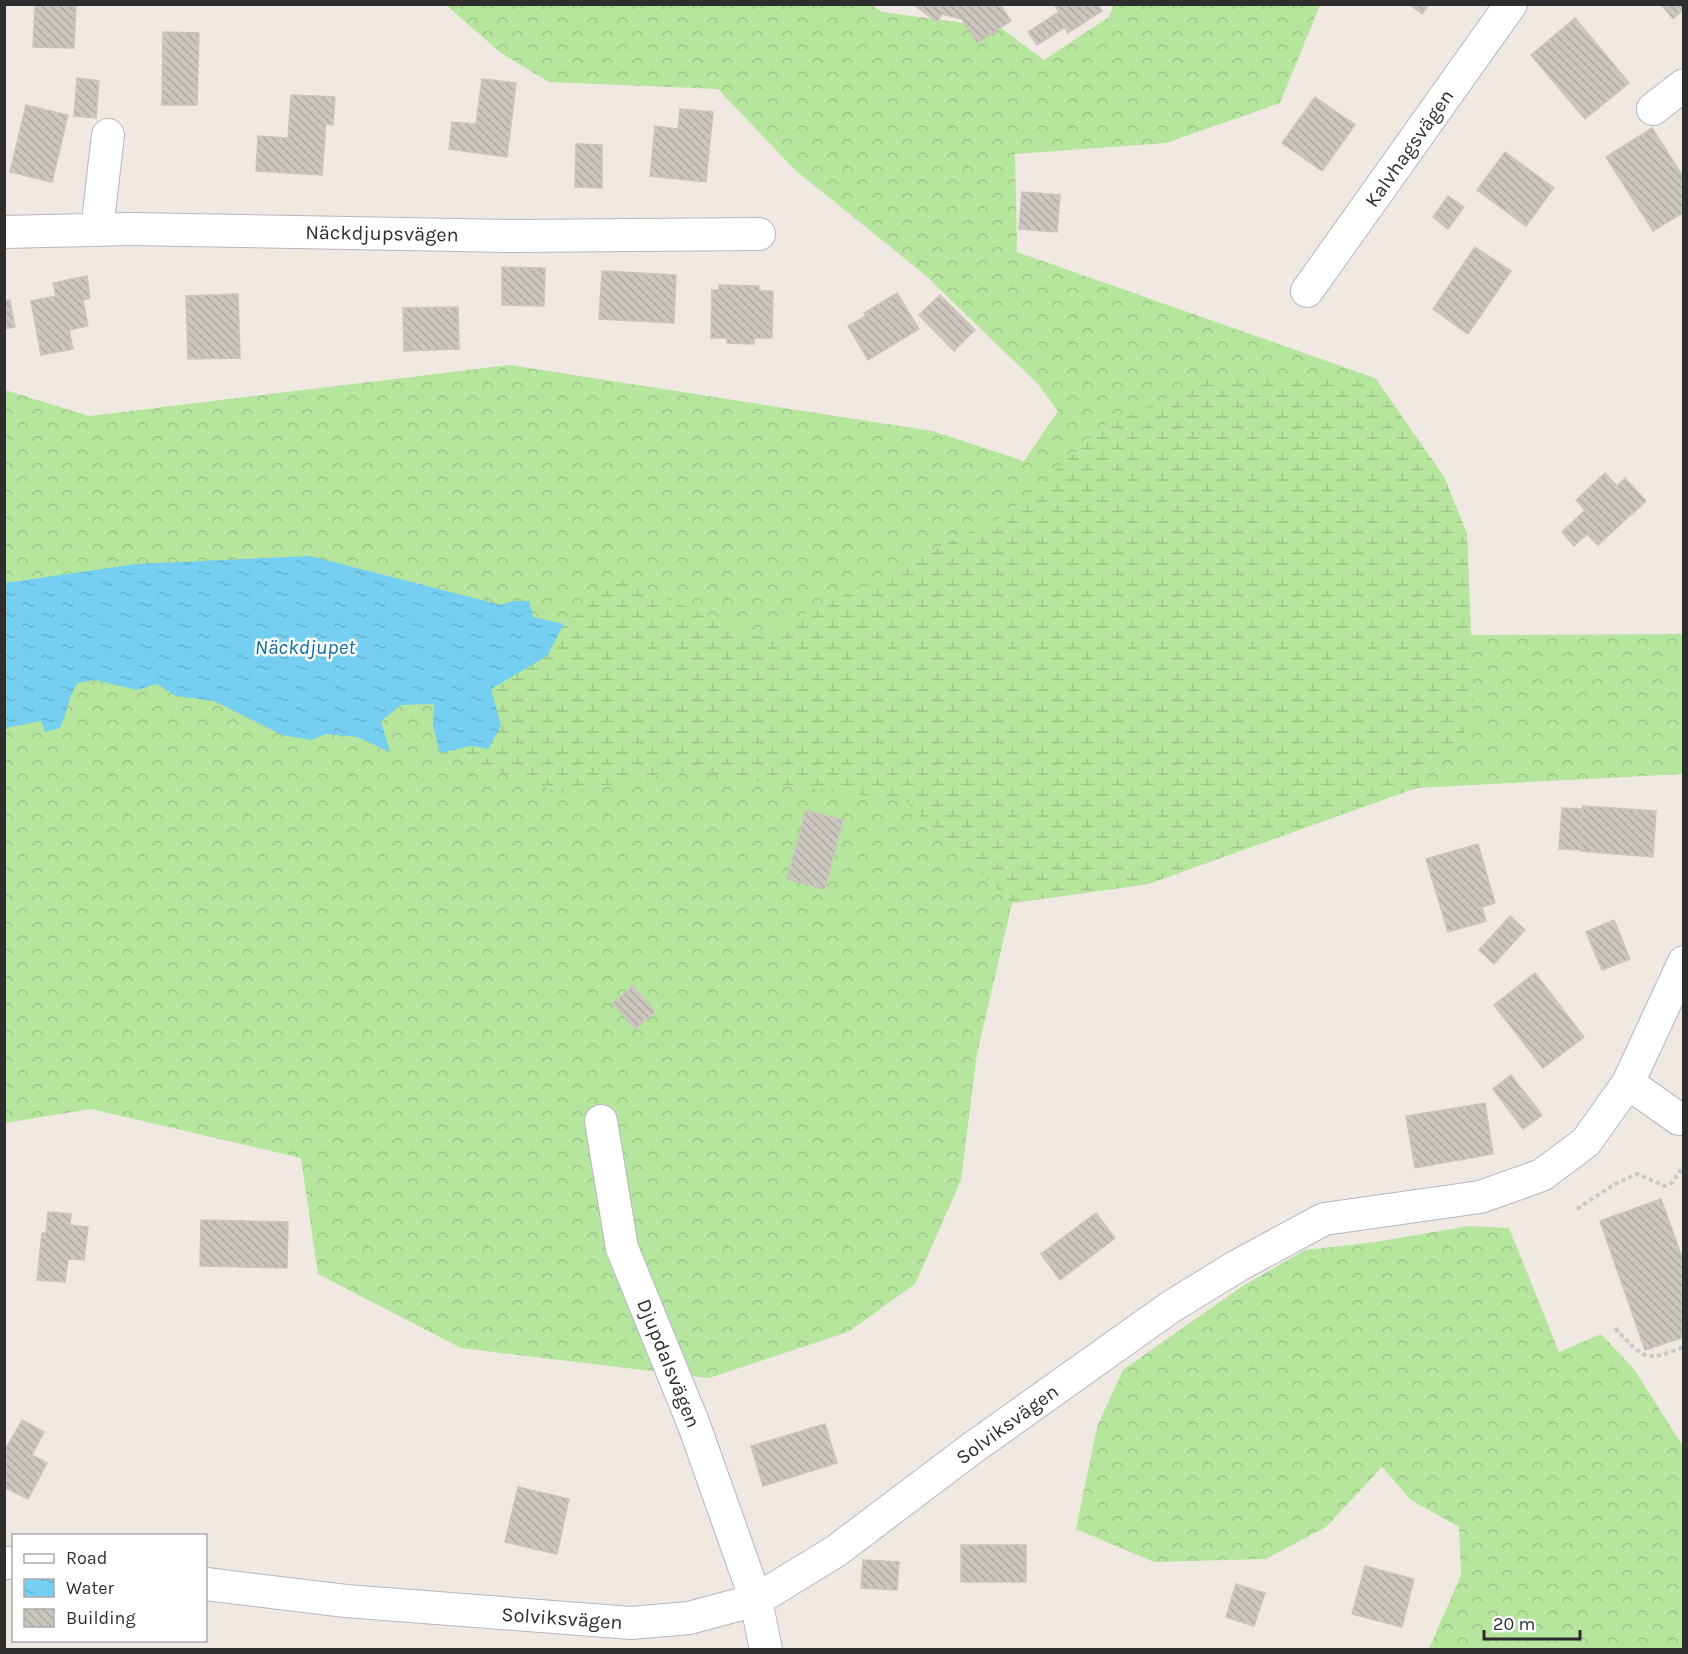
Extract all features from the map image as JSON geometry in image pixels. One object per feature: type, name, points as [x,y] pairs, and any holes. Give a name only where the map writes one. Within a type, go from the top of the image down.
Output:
[{"type":"street","name":"Kalvhagsvägen","points":[[1307,291],[1510,4]]},
{"type":"street","points":[[1653,109],[1683,85]]},
{"type":"street","points":[[97,230],[108,135]]},
{"type":"street","name":"Näckdjupsvägen","points":[[4,232],[97,230],[514,236],[759,234]]},
{"type":"street","name":"Solviksvägen","points":[[207,1584],[346,1601],[631,1623],[689,1618],[756,1600],[836,1551],[971,1449],[1172,1306],[1239,1265],[1324,1219],[1480,1197],[1542,1175],[1586,1142],[1628,1083],[1683,962]]},
{"type":"street","points":[[1628,1083],[1679,1119]]},
{"type":"street","name":"Djupdalsvägen","points":[[601,1121],[622,1248],[694,1425],[756,1600],[766,1650]]},
{"type":"path","points":[[1577,1209],[1613,1185],[1637,1174],[1665,1186],[1672,1183],[1683,1165]]},
{"type":"path","points":[[1615,1328],[1641,1354],[1656,1358],[1683,1347]]},
{"type":"green space","points":[[446,5],[871,5],[882,12],[1001,28],[1044,60],[1109,17],[1114,5],[1320,5],[1280,103],[1166,143],[1015,154],[1017,252],[1375,378],[1444,477],[1467,534],[1471,635],[1683,634],[1683,774],[1416,788],[1148,884],[1012,903],[977,1054],[961,1180],[915,1284],[848,1332],[709,1378],[461,1348],[318,1274],[301,1158],[91,1109],[5,1123],[5,390],[89,416],[510,365],[932,431],[1024,461],[1058,411],[1037,383],[924,274],[795,170],[718,89],[549,82],[501,53]]},
{"type":"green space","points":[[1214,377],[1375,378],[1444,477],[1467,534],[1474,720],[1416,788],[1148,884],[1012,903],[905,801],[681,771],[564,794],[440,753],[472,746],[501,726],[491,689],[546,656],[564,624],[620,579],[760,637],[1008,513],[1103,427]]},
{"type":"green space","points":[[1469,1226],[1509,1228],[1559,1352],[1601,1334],[1633,1368],[1683,1446],[1683,1649],[1429,1649],[1461,1575],[1459,1527],[1411,1500],[1382,1467],[1326,1527],[1266,1559],[1154,1562],[1076,1529],[1097,1427],[1123,1370],[1241,1287],[1305,1250],[1375,1242]]},
{"type":"water","name":"Näckdjupet","points":[[310,556],[501,605],[513,601],[529,601],[533,617],[564,624],[547,656],[491,689],[501,726],[488,749],[472,746],[440,753],[433,726],[434,704],[401,705],[381,721],[390,752],[357,737],[326,734],[311,740],[282,735],[214,701],[176,696],[157,684],[137,690],[95,680],[78,683],[60,728],[45,732],[41,721],[5,728],[5,583],[136,564]]},
{"type":"building","points":[[35,4],[76,4],[74,48],[33,47]]},
{"type":"building","points":[[913,4],[1000,4],[1011,21],[977,43],[962,19],[942,14],[937,22]]},
{"type":"building","points":[[1054,4],[1098,4],[1102,11],[1068,33],[1065,27],[1037,45],[1028,32],[1059,12]]},
{"type":"building","points":[[1409,4],[1429,4],[1422,14]]},
{"type":"building","points":[[1661,4],[1684,4],[1684,9],[1673,19]]},
{"type":"building","points":[[1575,18],[1629,83],[1585,119],[1531,55]]},
{"type":"building","points":[[163,32],[199,33],[197,105],[162,105]]},
{"type":"building","points":[[77,78],[99,81],[96,118],[74,116]]},
{"type":"building","points":[[482,79],[516,83],[507,157],[449,149],[452,122],[476,124]]},
{"type":"building","points":[[291,95],[335,97],[333,125],[326,124],[322,175],[256,171],[258,136],[288,138]]},
{"type":"building","points":[[1315,97],[1355,125],[1322,171],[1282,143]]},
{"type":"building","points":[[26,105],[68,115],[52,182],[10,172]]},
{"type":"building","points":[[680,109],[713,112],[706,182],[650,176],[655,126],[678,129]]},
{"type":"building","points":[[1652,128],[1684,178],[1684,212],[1653,231],[1606,157]]},
{"type":"building","points":[[576,144],[602,145],[602,188],[575,187]]},
{"type":"building","points":[[1505,152],[1554,188],[1526,226],[1477,190]]},
{"type":"building","points":[[1022,192],[1060,195],[1057,232],[1019,229]]},
{"type":"building","points":[[1448,196],[1464,207],[1448,229],[1433,217]]},
{"type":"building","points":[[1475,247],[1511,271],[1468,334],[1433,309]]},
{"type":"building","points":[[502,267],[545,268],[544,306],[502,305]]},
{"type":"building","points":[[602,271],[676,275],[674,323],[599,319]]},
{"type":"building","points":[[87,276],[90,298],[83,300],[88,326],[69,330],[73,349],[41,355],[31,301],[56,296],[53,283]]},
{"type":"building","points":[[719,285],[759,286],[759,291],[773,291],[772,338],[754,338],[754,344],[727,343],[727,338],[711,338],[712,290],[719,290]]},
{"type":"building","points":[[897,293],[919,329],[868,360],[848,326],[866,316],[864,313]]},
{"type":"building","points":[[238,294],[240,358],[188,359],[186,296]]},
{"type":"building","points":[[940,295],[975,330],[954,351],[919,315]]},
{"type":"building","points":[[10,300],[15,327],[4,329],[4,301]]},
{"type":"building","points":[[458,307],[459,349],[404,351],[403,308]]},
{"type":"building","points":[[1605,473],[1617,486],[1625,478],[1646,501],[1598,545],[1587,534],[1574,546],[1562,532],[1585,510],[1576,500]]},
{"type":"building","points":[[1583,806],[1656,811],[1653,857],[1580,851]]},
{"type":"building","points":[[1562,808],[1582,809],[1580,850],[1559,849]]},
{"type":"building","points":[[806,810],[843,820],[825,889],[787,879]]},
{"type":"building","points":[[1478,844],[1495,903],[1482,907],[1486,921],[1448,932],[1426,859]]},
{"type":"building","points":[[1510,916],[1525,930],[1494,964],[1479,950]]},
{"type":"building","points":[[1614,920],[1630,959],[1602,970],[1586,932]]},
{"type":"building","points":[[1535,973],[1584,1037],[1543,1068],[1494,1005]]},
{"type":"building","points":[[633,986],[655,1012],[635,1029],[613,1003]]},
{"type":"building","points":[[1511,1075],[1542,1115],[1523,1129],[1493,1089]]},
{"type":"building","points":[[1485,1103],[1493,1154],[1415,1168],[1406,1116]]},
{"type":"building","points":[[1661,1199],[1684,1263],[1684,1337],[1645,1350],[1600,1221]]},
{"type":"building","points":[[48,1212],[71,1214],[70,1225],[88,1227],[84,1260],[68,1259],[65,1282],[37,1280],[42,1233],[46,1233]]},
{"type":"building","points":[[1096,1213],[1115,1238],[1060,1280],[1041,1254]]},
{"type":"building","points":[[201,1220],[288,1222],[287,1268],[200,1266]]},
{"type":"building","points":[[22,1420],[44,1432],[32,1455],[47,1463],[28,1499],[4,1487],[4,1452]]},
{"type":"building","points":[[825,1424],[837,1463],[763,1486],[751,1446]]},
{"type":"building","points":[[518,1487],[569,1499],[557,1554],[505,1542]]},
{"type":"building","points":[[961,1545],[1026,1545],[1026,1582],[961,1582]]},
{"type":"building","points":[[863,1560],[899,1562],[897,1590],[861,1588]]},
{"type":"building","points":[[1365,1566],[1414,1579],[1402,1627],[1352,1614]]},
{"type":"building","points":[[1236,1584],[1265,1593],[1254,1626],[1226,1617]]}]
